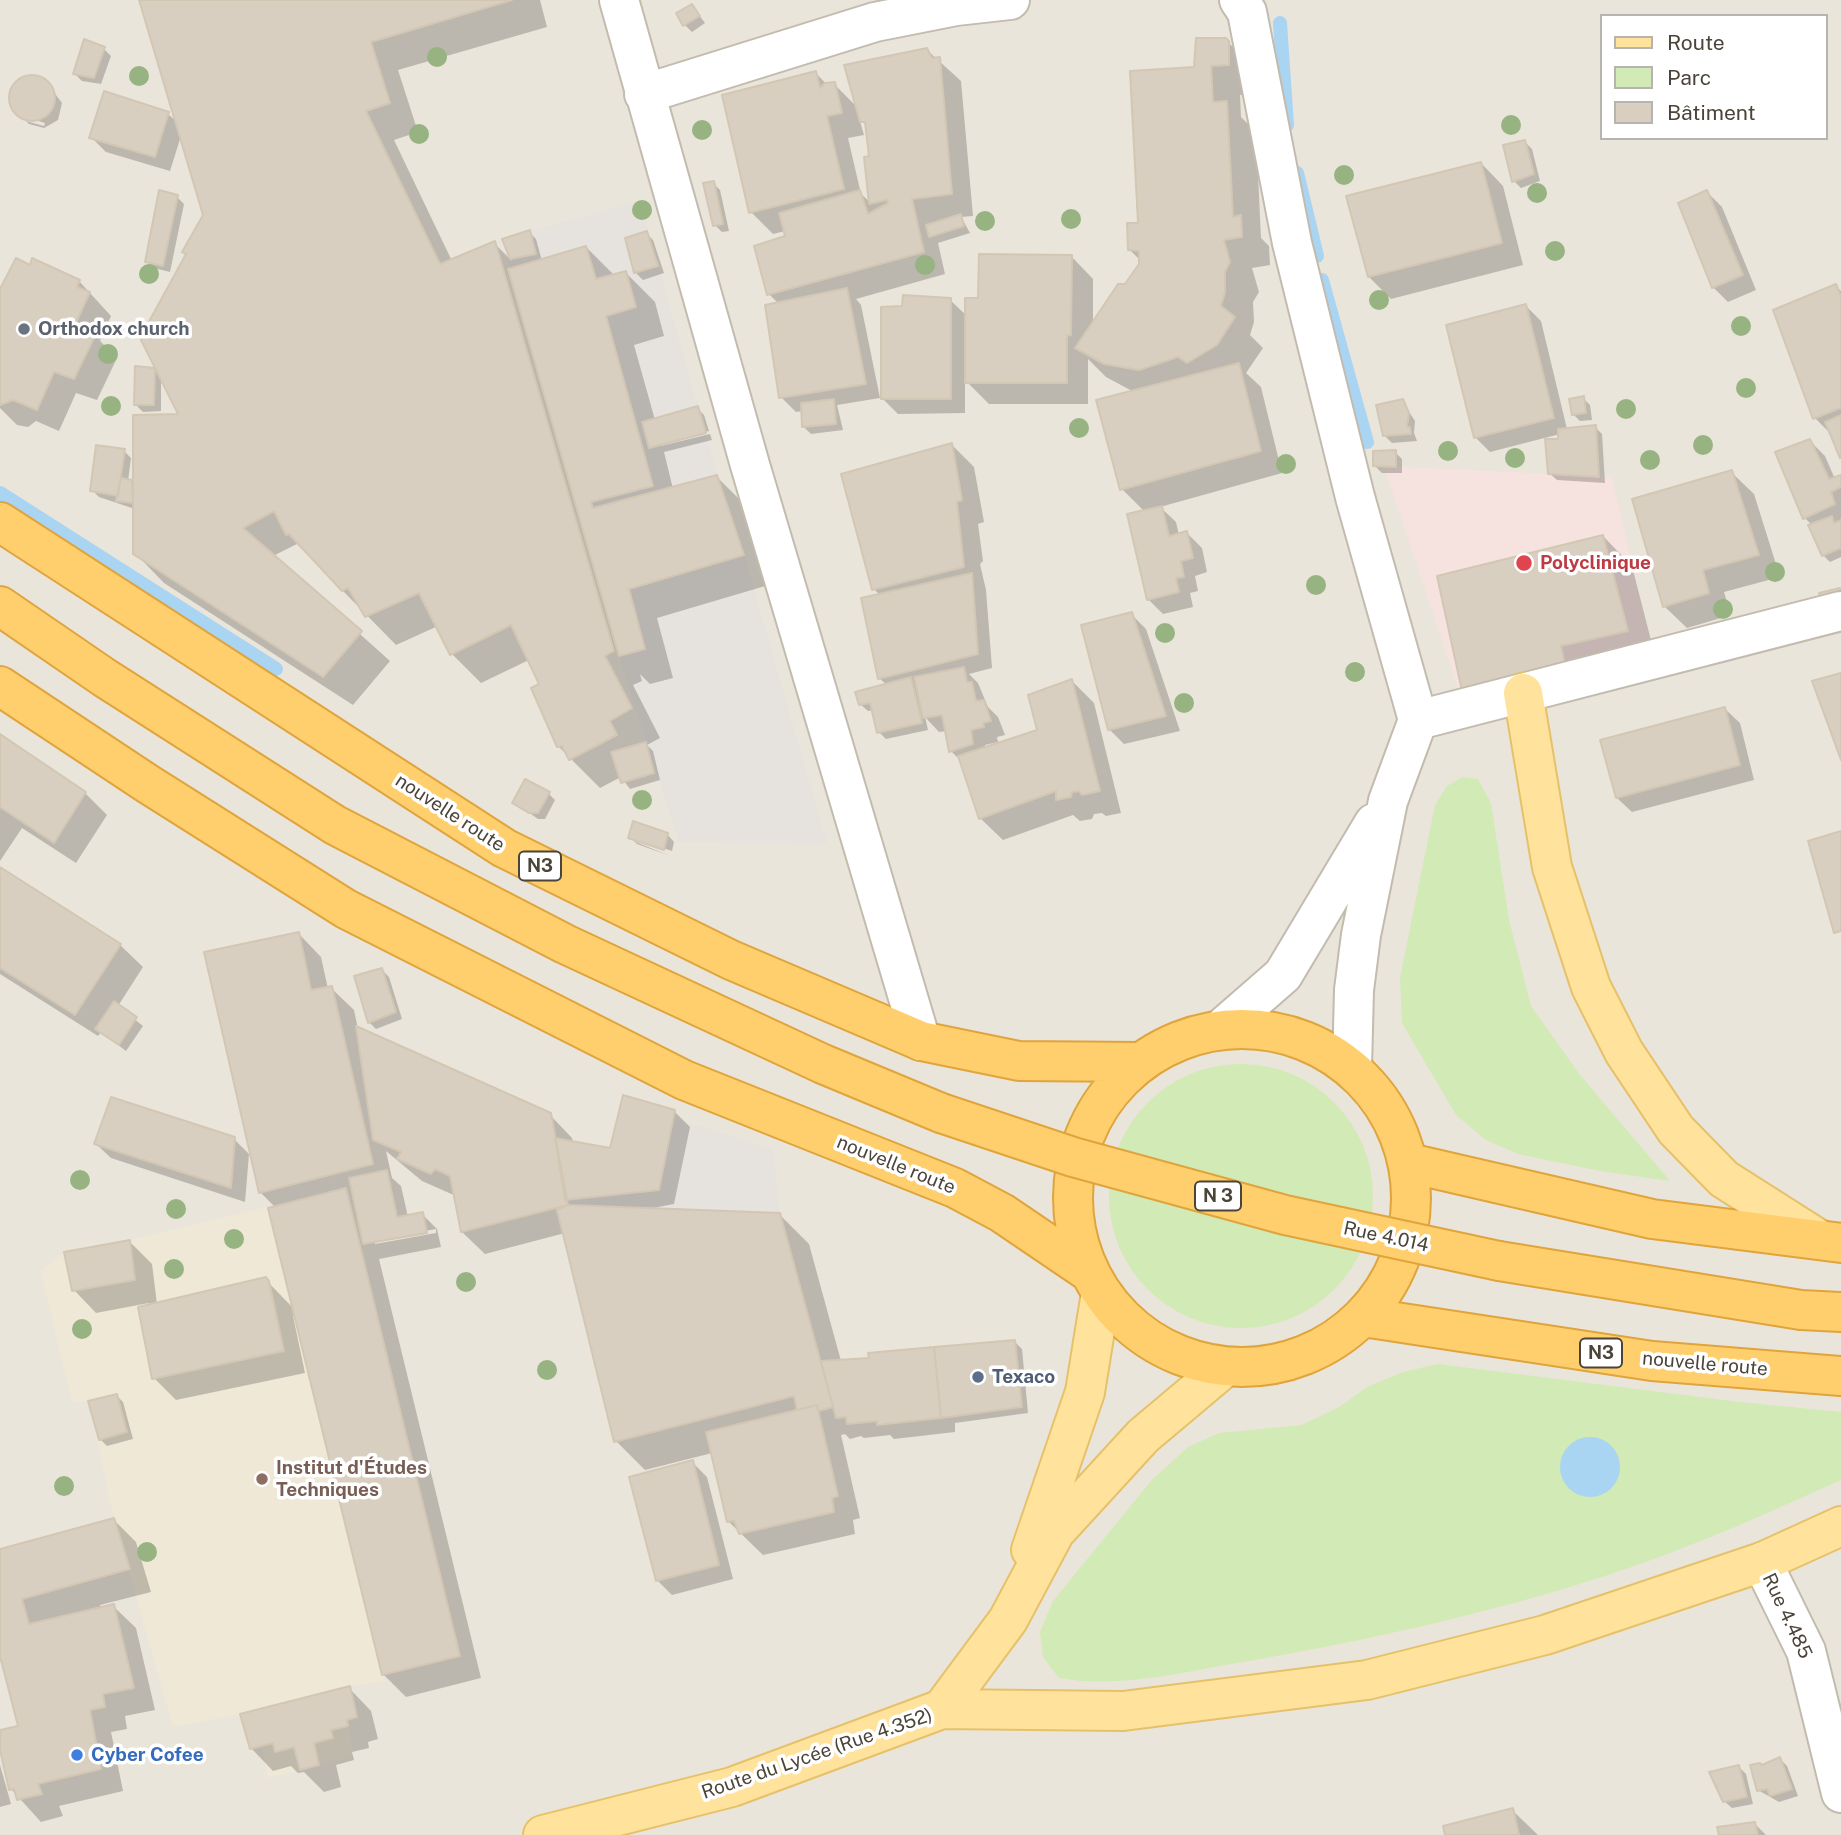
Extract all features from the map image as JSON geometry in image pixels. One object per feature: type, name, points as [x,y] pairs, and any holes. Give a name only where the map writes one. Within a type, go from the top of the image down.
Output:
[{"type":"highway","name":"nouvelle route","points":[[0,522],[504,849],[731,960],[921,1041],[1019,1062],[1141,1062]]},
{"type":"highway","name":"Rue 4.014","points":[[0,606],[105,678],[335,825],[565,944],[823,1064],[941,1113],[1073,1157],[1285,1215],[1499,1261],[1801,1310],[1841,1312]]},
{"type":"highway","name":"nouvelle route","points":[[0,686],[148,784],[346,909],[684,1080],[955,1188],[1002,1213],[1095,1283]]},
{"type":"highway","points":[[1221,1029],[1268,1029],[1313,1042],[1352,1068],[1388,1111],[1409,1163],[1411,1219],[1395,1271],[1363,1317],[1322,1347],[1275,1364],[1225,1367],[1177,1355],[1134,1330],[1095,1283],[1074,1216],[1078,1158],[1101,1105],[1141,1062],[1179,1041],[1221,1029]]},
{"type":"highway","points":[[1409,1163],[1652,1219],[1830,1242]]},
{"type":"highway","name":"nouvelle route","points":[[1363,1317],[1651,1361],[1841,1376]]},
{"type":"main road","points":[[1523,693],[1552,867],[1591,986],[1624,1052],[1676,1130],[1724,1179],[1830,1242]]},
{"type":"main road","name":"Route du Lycée (Rue 4.352)","points":[[1008,1620],[1085,1392],[1095,1283]]},
{"type":"main road","name":"Route du Lycée (Rue 4.352)","points":[[542,1835],[732,1787],[942,1709],[1008,1620],[1055,1532],[1143,1436],[1225,1367]]},
{"type":"main road","points":[[942,1709],[1123,1711],[1367,1680],[1545,1635],[1762,1562],[1841,1526]]},
{"type":"street","points":[[619,0],[644,94],[921,1041]]},
{"type":"street","points":[[644,94],[875,22],[1010,0]]},
{"type":"street","points":[[1240,0],[1247,12],[1293,243],[1348,471],[1418,720],[1388,801],[1353,990],[1352,1068]]},
{"type":"street","points":[[1418,720],[1841,611]]},
{"type":"street","points":[[1221,1029],[1283,975],[1388,801]]},
{"type":"street","name":"Rue 4.485","points":[[1762,1562],[1806,1651],[1841,1793]]},
{"type":"shaded area","points":[[0,0],[1841,0],[1841,1835],[0,1835]]},
{"type":"shaded area","points":[[640,201],[717,475],[744,555],[827,844],[679,842],[619,656],[502,239]]},
{"type":"shaded area","name":"Polyclinique","points":[[1384,466],[1612,477],[1652,650],[1460,694]]},
{"type":"shaded area","points":[[623,1095],[675,1110],[675,1118],[773,1150],[780,1213],[833,1407],[819,1411],[817,1405],[797,1410],[794,1397],[614,1442],[557,1210],[567,1205],[555,1138],[610,1148]]},
{"type":"shaded area","name":"Institut d'Études Techniques","points":[[346,1188],[460,1656],[383,1675],[386,1681],[350,1686],[357,1717],[347,1720],[353,1756],[268,1778],[262,1748],[250,1749],[240,1714],[173,1727],[114,1518],[89,1401],[72,1402],[41,1271],[64,1252],[130,1240]]},
{"type":"green space","points":[[1462,777],[1478,779],[1491,803],[1509,920],[1531,1006],[1580,1075],[1670,1181],[1600,1171],[1518,1154],[1486,1140],[1456,1115],[1402,1023],[1400,978],[1435,805],[1447,786]]},
{"type":"green space","points":[[1228,1064],[1254,1064],[1279,1069],[1303,1079],[1335,1102],[1351,1122],[1363,1145],[1371,1170],[1371,1222],[1363,1247],[1351,1270],[1335,1290],[1315,1306],[1279,1323],[1254,1328],[1228,1328],[1203,1323],[1179,1313],[1147,1290],[1131,1270],[1114,1234],[1109,1209],[1109,1183],[1114,1158],[1124,1134],[1147,1102],[1167,1086],[1203,1069]]},
{"type":"green space","points":[[1438,1364],[1841,1412],[1841,1480],[1635,1566],[1561,1590],[1471,1614],[1334,1645],[1174,1674],[1105,1682],[1059,1678],[1043,1657],[1040,1632],[1053,1601],[1151,1481],[1188,1447],[1219,1433],[1302,1425],[1341,1406],[1367,1387],[1403,1372]]},
{"type":"water","points":[[1584,1437],[1596,1437],[1615,1450],[1620,1467],[1618,1479],[1607,1492],[1596,1497],[1584,1497],[1565,1484],[1560,1473],[1560,1461],[1573,1442]]},
{"type":"building","points":[[139,0],[512,0],[371,42],[390,103],[366,111],[440,264],[495,241],[614,651],[605,656],[632,708],[610,721],[617,735],[569,760],[562,746],[557,747],[531,688],[539,684],[511,625],[450,655],[419,593],[365,617],[348,588],[342,591],[289,534],[286,535],[274,511],[243,528],[362,631],[323,677],[133,554],[133,415],[178,414],[137,332],[142,325],[146,327],[186,254],[182,252],[203,215]]},
{"type":"building","points":[[692,4],[700,16],[683,26],[676,13]]},
{"type":"building","points":[[1196,38],[1226,38],[1229,41],[1229,65],[1211,66],[1213,102],[1227,101],[1233,217],[1241,215],[1242,237],[1224,240],[1230,262],[1225,272],[1225,292],[1221,306],[1235,317],[1217,345],[1187,363],[1178,357],[1139,370],[1104,364],[1075,348],[1118,284],[1125,284],[1139,264],[1139,251],[1128,250],[1127,223],[1138,223],[1130,71],[1194,67]]},
{"type":"building","points":[[84,39],[105,47],[94,78],[73,74]]},
{"type":"building","points":[[927,48],[932,58],[940,57],[952,194],[912,199],[924,252],[767,295],[754,246],[785,236],[779,213],[860,190],[868,214],[888,203],[887,200],[869,204],[864,157],[869,156],[865,122],[860,122],[844,65]]},
{"type":"building","points":[[816,71],[820,88],[825,83],[835,82],[842,113],[827,116],[844,189],[749,213],[722,95]]},
{"type":"building","points":[[32,75],[48,82],[55,98],[48,114],[32,121],[16,114],[9,98],[16,82]]},
{"type":"building","points":[[104,91],[169,112],[155,157],[89,138]]},
{"type":"building","points":[[1525,140],[1534,174],[1512,182],[1503,145]]},
{"type":"building","points":[[1481,162],[1502,243],[1368,277],[1346,196]]},
{"type":"building","points":[[714,181],[723,224],[713,226],[703,183]]},
{"type":"building","points":[[159,190],[178,195],[163,266],[145,262]]},
{"type":"building","points":[[1707,190],[1743,275],[1712,288],[1678,203]]},
{"type":"building","points":[[961,214],[964,226],[929,237],[926,225]]},
{"type":"building","points":[[530,230],[536,254],[510,259],[502,239]]},
{"type":"building","points":[[647,231],[658,266],[634,273],[625,238]]},
{"type":"building","points":[[586,246],[596,279],[626,271],[636,307],[606,316],[653,486],[591,502],[593,508],[717,475],[744,555],[629,589],[645,649],[619,656],[508,269]]},
{"type":"building","points":[[979,254],[1072,255],[1071,335],[1067,336],[1067,383],[965,383],[965,298],[978,298]]},
{"type":"building","points":[[16,258],[30,265],[32,258],[80,280],[77,287],[90,292],[75,325],[96,334],[74,379],[54,372],[37,410],[13,400],[0,405],[0,289]]},
{"type":"building","points":[[1836,284],[1841,296],[1841,408],[1813,419],[1773,310]]},
{"type":"building","points":[[847,288],[866,384],[779,398],[765,305]]},
{"type":"building","points":[[903,295],[951,298],[951,399],[881,399],[881,307],[902,306]]},
{"type":"building","points":[[1526,304],[1554,418],[1474,438],[1446,325]]},
{"type":"building","points":[[1239,363],[1261,451],[1120,490],[1096,400]]},
{"type":"building","points":[[135,366],[155,368],[154,405],[134,405]]},
{"type":"building","points":[[1584,396],[1586,413],[1572,415],[1569,399]]},
{"type":"building","points":[[834,399],[836,424],[802,427],[801,403]]},
{"type":"building","points":[[1403,399],[1409,413],[1407,427],[1410,427],[1411,434],[1383,436],[1376,405]]},
{"type":"building","points":[[698,406],[706,433],[649,448],[642,422]]},
{"type":"building","points":[[1841,415],[1841,458],[1840,458],[1825,422]]},
{"type":"building","points":[[1596,425],[1599,477],[1548,474],[1545,439],[1558,439],[1558,429]]},
{"type":"building","points":[[1810,439],[1829,479],[1841,475],[1841,487],[1831,492],[1835,504],[1803,519],[1775,452]]},
{"type":"building","points":[[952,443],[962,500],[957,502],[964,567],[872,590],[841,474]]},
{"type":"building","points":[[96,445],[125,449],[118,496],[90,491]]},
{"type":"building","points":[[1396,450],[1396,467],[1373,466],[1373,451]]},
{"type":"building","points":[[1732,470],[1759,555],[1703,570],[1709,593],[1663,607],[1632,499]]},
{"type":"building","points":[[121,478],[132,480],[133,503],[116,501]]},
{"type":"building","points":[[1162,506],[1169,536],[1187,531],[1193,558],[1181,561],[1184,577],[1176,578],[1179,592],[1147,600],[1127,514]]},
{"type":"building","points":[[1832,516],[1834,523],[1841,520],[1841,548],[1822,556],[1808,525]]},
{"type":"building","points":[[1603,535],[1628,631],[1561,646],[1565,666],[1462,691],[1437,576]]},
{"type":"building","points":[[972,573],[978,654],[878,679],[861,598]]},
{"type":"building","points":[[1840,588],[1841,593],[1822,607],[1819,593]]},
{"type":"building","points":[[1132,612],[1166,716],[1108,730],[1081,625]]},
{"type":"building","points":[[964,667],[967,682],[972,682],[976,701],[984,700],[991,721],[983,723],[984,727],[971,730],[973,744],[949,752],[942,715],[923,718],[914,677]]},
{"type":"building","points":[[1841,673],[1841,760],[1812,681]]},
{"type":"building","points":[[911,677],[922,723],[877,733],[870,703],[859,705],[855,692]]},
{"type":"building","points":[[1072,679],[1100,791],[1082,795],[1079,791],[1072,792],[1071,797],[1056,800],[1056,791],[979,819],[958,756],[1037,730],[1028,695]]},
{"type":"building","points":[[1725,707],[1740,765],[1616,798],[1600,740]]},
{"type":"building","points":[[0,734],[86,792],[54,843],[0,807]]},
{"type":"building","points":[[646,742],[654,773],[621,783],[611,752]]},
{"type":"building","points":[[525,779],[550,792],[538,813],[529,813],[512,803]]},
{"type":"building","points":[[633,821],[668,833],[664,850],[628,838]]},
{"type":"building","points":[[1841,831],[1841,931],[1834,933],[1808,841]]},
{"type":"building","points":[[0,867],[121,944],[75,1015],[0,968]]},
{"type":"building","points":[[299,932],[311,990],[332,986],[373,1164],[259,1193],[204,952]]},
{"type":"building","points":[[382,968],[396,1012],[368,1023],[354,976]]},
{"type":"building","points":[[114,1001],[137,1017],[119,1045],[95,1029]]},
{"type":"building","points":[[356,1026],[551,1113],[568,1205],[461,1232],[450,1176],[435,1169],[431,1174],[397,1159],[401,1152],[373,1140]]},
{"type":"building","points":[[623,1095],[675,1110],[659,1190],[565,1200],[555,1138],[610,1148]]},
{"type":"building","points":[[111,1097],[235,1137],[231,1188],[94,1144]]},
{"type":"building","points":[[387,1170],[397,1217],[423,1212],[427,1233],[363,1244],[349,1178]]},
{"type":"building","points":[[346,1188],[460,1656],[382,1675],[268,1208]]},
{"type":"building","points":[[568,1205],[780,1213],[833,1407],[819,1411],[817,1405],[797,1410],[794,1396],[614,1442],[557,1210]]},
{"type":"building","points":[[130,1240],[135,1280],[72,1291],[64,1252]]},
{"type":"building","points":[[266,1277],[284,1351],[152,1379],[138,1307]]},
{"type":"building","name":"Texaco","points":[[1015,1340],[1022,1407],[941,1418],[934,1347]]},
{"type":"building","points":[[934,1347],[941,1418],[877,1425],[877,1421],[847,1424],[846,1417],[836,1418],[821,1361],[869,1358],[868,1353]]},
{"type":"building","points":[[117,1394],[127,1432],[99,1440],[88,1401]]},
{"type":"building","points":[[817,1405],[838,1496],[832,1498],[834,1512],[739,1534],[734,1521],[727,1522],[706,1432]]},
{"type":"building","points":[[693,1460],[719,1565],[656,1581],[629,1477]]},
{"type":"building","points":[[114,1518],[130,1569],[22,1599],[29,1624],[114,1604],[134,1688],[103,1694],[105,1707],[90,1710],[101,1769],[38,1784],[42,1794],[17,1800],[14,1789],[9,1790],[0,1750],[0,1730],[18,1726],[0,1656],[0,1549]]},
{"type":"building","points":[[350,1686],[357,1717],[347,1720],[348,1726],[331,1730],[333,1738],[314,1743],[319,1765],[300,1770],[294,1747],[275,1752],[273,1743],[250,1749],[240,1714]]},
{"type":"building","points":[[1780,1757],[1792,1789],[1770,1796],[1767,1789],[1757,1791],[1750,1765],[1762,1765]]},
{"type":"building","points":[[1739,1765],[1747,1797],[1723,1802],[1709,1772]]},
{"type":"building","points":[[1513,1808],[1519,1835],[1445,1835],[1443,1826]]},
{"type":"building","points":[[1755,1822],[1758,1835],[1719,1835],[1717,1827]]},
{"type":"waterway","points":[[1280,23],[1287,125]]},
{"type":"waterway","points":[[1297,173],[1317,256]]},
{"type":"waterway","points":[[1322,280],[1367,442]]},
{"type":"waterway","points":[[0,493],[276,669]]},
{"type":"place","name":"Orthodox church","points":[[24,329]]},
{"type":"place","name":"Polyclinique","points":[[1524,563]]},
{"type":"place","name":"Texaco","points":[[978,1377]]},
{"type":"place","name":"Institut d'Études Techniques","points":[[262,1479]]},
{"type":"place","name":"Cyber Cofee","points":[[77,1755]]}]
